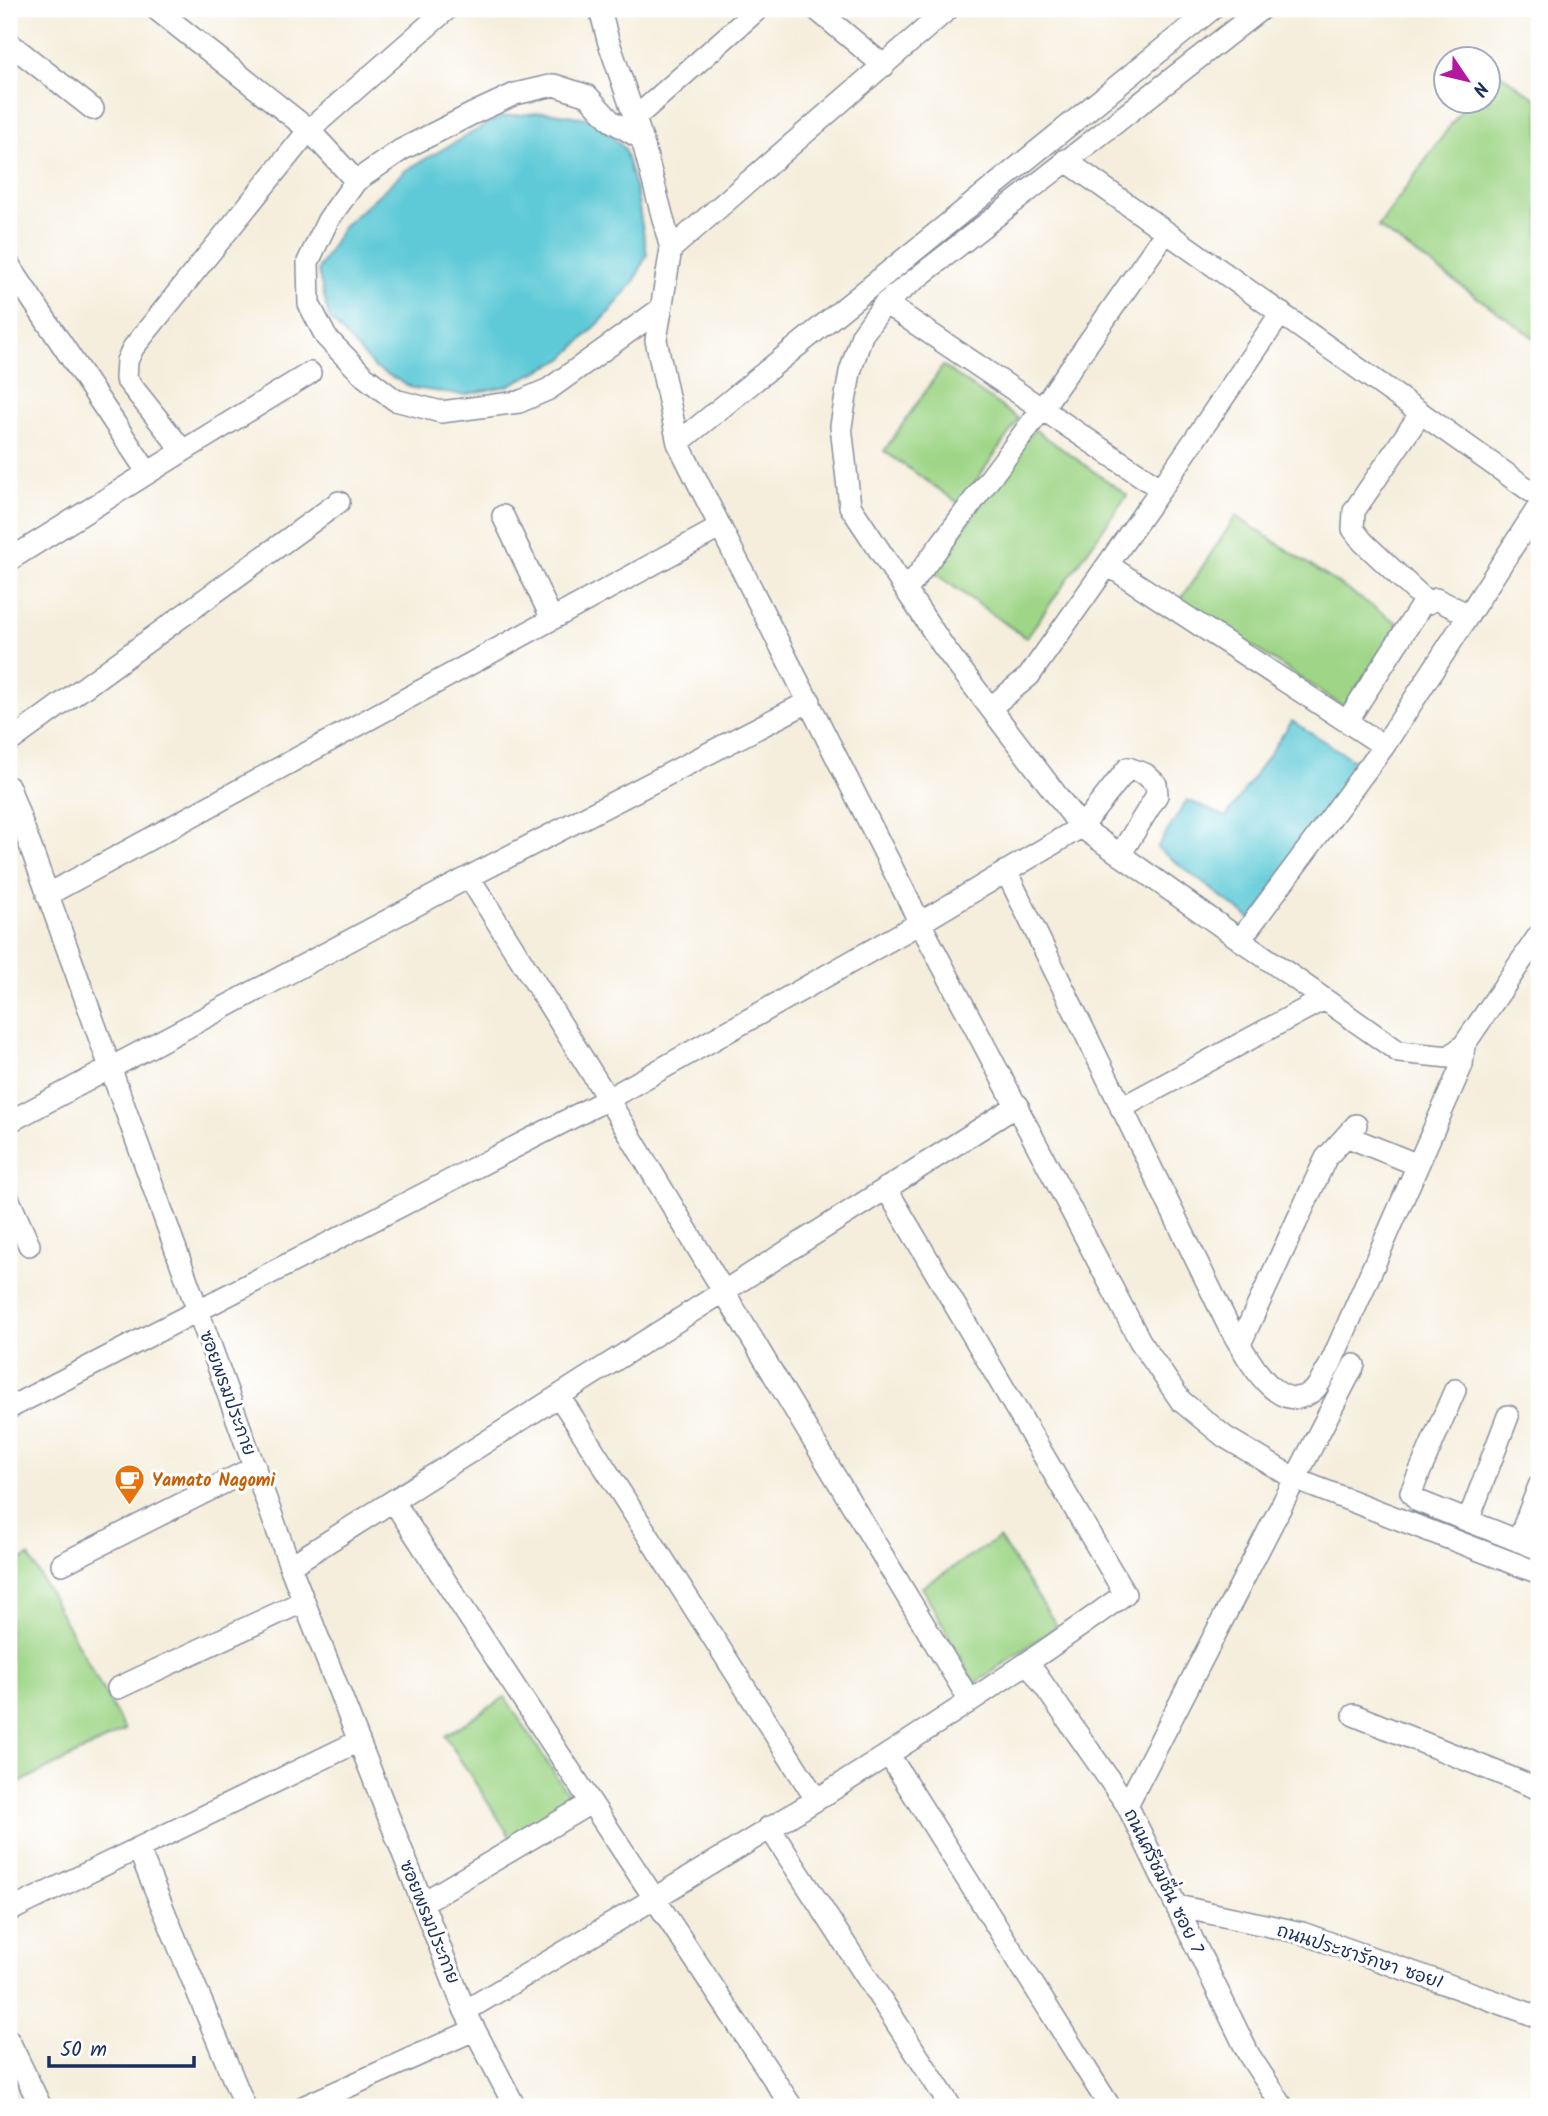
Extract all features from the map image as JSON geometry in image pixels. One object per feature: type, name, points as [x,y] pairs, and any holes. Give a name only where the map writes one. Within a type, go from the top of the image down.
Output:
[{"type":"street","points":[[156,9],[309,130],[356,181]]},
{"type":"street","points":[[183,451],[126,379],[127,361],[141,334],[309,130],[447,9]]},
{"type":"street","points":[[600,9],[642,139],[671,250],[656,340],[678,443],[920,923],[1018,1105],[1139,1341],[1181,1401],[1224,1437],[1297,1480],[1539,1573]]},
{"type":"street","points":[[635,118],[758,9]]},
{"type":"street","points":[[816,9],[884,66]]},
{"type":"street","points":[[671,250],[948,9]]},
{"type":"street","points":[[678,443],[1212,9]]},
{"type":"street","points":[[1261,9],[885,303],[862,335],[849,372],[841,426],[850,506],[943,646],[1081,827],[1399,1052],[1449,1057],[1464,1045],[1539,935]]},
{"type":"street","points":[[9,43],[93,109]]},
{"type":"street","points":[[642,139],[611,121],[588,96],[554,85],[515,94],[472,114],[401,150],[356,181],[328,220],[308,262],[309,304],[326,337],[364,376],[395,400],[441,411],[519,402],[549,389],[659,310]]},
{"type":"street","points":[[1065,160],[1539,497]]},
{"type":"street","points":[[906,591],[1041,410],[1166,232]]},
{"type":"street","points":[[9,265],[148,473]]},
{"type":"street","points":[[885,303],[1161,489]]},
{"type":"street","points":[[990,708],[1029,676],[1281,313]]},
{"type":"street","points":[[9,560],[310,373]]},
{"type":"street","points":[[1421,413],[1354,511],[1353,529],[1363,542],[1428,603]]},
{"type":"street","points":[[9,742],[339,502]]},
{"type":"street","points":[[1240,940],[1384,746],[1539,506]]},
{"type":"street","points":[[503,516],[552,619]]},
{"type":"street","points":[[47,895],[719,528]]},
{"type":"street","points":[[1108,565],[1384,746]]},
{"type":"street","points":[[1347,721],[1421,606],[1436,599],[1469,615]]},
{"type":"street","points":[[9,1122],[469,877],[810,701]]},
{"type":"street","points":[[9,1408],[608,1099],[920,923],[1081,827],[1128,768],[1145,774],[1156,784],[1157,795],[1120,855]]},
{"type":"street","name":"ซอยพรมประกาย","points":[[9,787],[17,837],[47,895],[112,1068],[290,1566],[470,2020],[515,2107]]},
{"type":"street","points":[[1006,871],[1227,1324],[1268,1388],[1289,1398],[1301,1397],[1315,1389],[1329,1367],[1462,1065],[1464,1045]]},
{"type":"street","points":[[469,877],[608,1099],[970,1702]]},
{"type":"street","points":[[1122,1108],[1324,999]]},
{"type":"street","points":[[290,1566],[1018,1105]]},
{"type":"street","points":[[1240,1344],[1326,1158],[1351,1130],[1418,1165]]},
{"type":"street","points":[[303,2107],[470,2020],[656,1898],[889,1755],[1029,1664],[1125,1594],[886,1188]]},
{"type":"street","points":[[9,1200],[29,1245]]},
{"type":"street","points":[[1127,1805],[1354,1365]]},
{"type":"street","points":[[1455,1390],[1411,1492],[1418,1501],[1539,1549]]},
{"type":"street","points":[[559,1396],[816,1800]]},
{"type":"street","points":[[1468,1521],[1508,1416]]},
{"type":"street","points":[[62,1564],[255,1467]]},
{"type":"street","points":[[1518,1541],[1539,1486]]},
{"type":"street","points":[[394,1502],[589,1804],[656,1898],[792,2107]]},
{"type":"street","points":[[118,1688],[304,1601]]},
{"type":"street","name":"ถนนศรีชมชื่น ซอย 7","points":[[1029,1664],[1127,1805],[1249,2055],[1283,2107]]},
{"type":"street","points":[[1354,1715],[1539,1788]]},
{"type":"street","points":[[9,1910],[359,1741]]},
{"type":"street","points":[[889,1755],[1110,2107]]},
{"type":"street","points":[[422,1903],[589,1804]]},
{"type":"street","points":[[769,1827],[951,2107]]},
{"type":"street","points":[[138,1848],[245,2107]]},
{"type":"street","name":"ถนนประชารักษา ซอย1","points":[[1177,1906],[1302,1933],[1539,2017]]},
{"type":"street","points":[[9,2041],[41,2107]]},
{"type":"green space","points":[[1502,75],[1539,101],[1539,341],[1378,227],[1457,116],[1502,116]]},
{"type":"green space","points":[[943,366],[1019,419],[960,504],[884,451]]},
{"type":"green space","points":[[1034,429],[1127,495],[1026,638],[933,572]]},
{"type":"green space","points":[[1236,516],[1399,624],[1344,707],[1181,599]]},
{"type":"green space","points":[[999,1538],[1057,1626],[975,1684],[922,1587]]},
{"type":"green space","points":[[29,1556],[125,1730],[9,1788],[9,1565]]},
{"type":"green space","points":[[505,1697],[569,1796],[511,1838],[445,1736]]},
{"type":"water","points":[[546,112],[593,119],[624,148],[636,191],[647,254],[634,282],[605,317],[563,359],[507,386],[463,395],[413,388],[375,368],[329,318],[318,270],[343,227],[406,170],[500,117]]},
{"type":"water","points":[[1292,721],[1358,763],[1252,920],[1157,848],[1187,800],[1226,817]]},
{"type":"place","name":"Yamato Nagomi","points":[[129,1507]]}]
